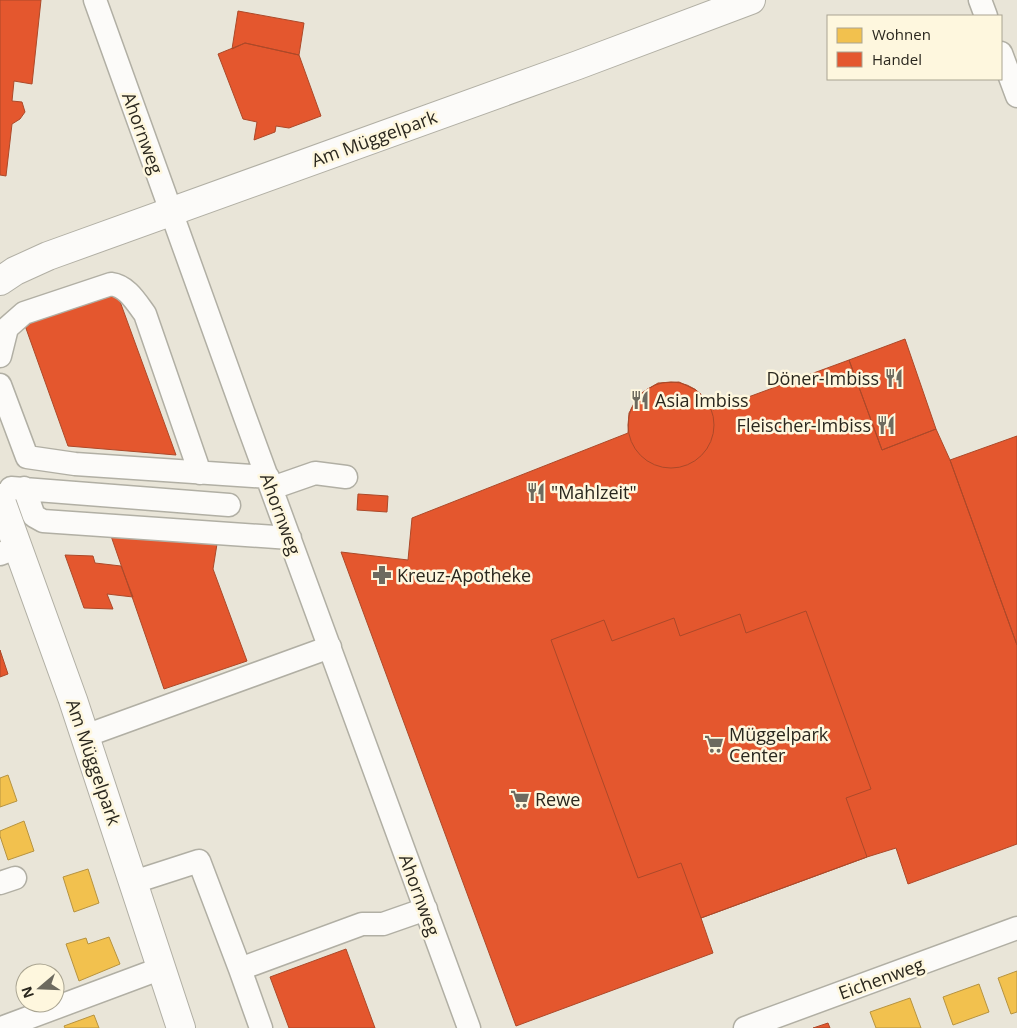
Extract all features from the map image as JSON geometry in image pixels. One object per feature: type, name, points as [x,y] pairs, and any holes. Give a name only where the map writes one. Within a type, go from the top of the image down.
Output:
[{"type":"main road","name":"Am Müggelpark","points":[[0,281],[14,271],[48,256],[569,68],[751,0]]},
{"type":"main road","name":"Am Müggelpark","points":[[12,493],[9,550],[85,736],[181,1028]]},
{"type":"street","name":"Ahornweg","points":[[94,0],[469,1028]]},
{"type":"street","points":[[980,0],[986,15]]},
{"type":"street","points":[[1002,56],[1017,96]]},
{"type":"street","points":[[0,356],[7,328],[24,314],[111,284],[115,285],[132,296],[144,314],[200,473]]},
{"type":"street","points":[[0,385],[27,457],[75,464],[200,473],[270,483],[315,473],[346,477]]},
{"type":"street","points":[[0,491],[8,488],[34,516],[43,521],[290,538]]},
{"type":"street","points":[[12,493],[229,505]]},
{"type":"street","points":[[85,736],[330,647]]},
{"type":"street","points":[[134,882],[199,861],[261,1028]]},
{"type":"street","points":[[240,970],[362,924],[383,924],[426,909]]},
{"type":"street","name":"Eichenweg","points":[[745,1028],[1017,928]]},
{"type":"street","points":[[1,1028],[162,968]]},
{"type":"building: Wohnen","points":[[8,775],[17,801],[0,807],[0,778]]},
{"type":"building: Wohnen","points":[[24,821],[34,851],[8,860],[0,831]]},
{"type":"building: Wohnen","points":[[88,869],[99,903],[74,912],[63,877]]},
{"type":"building: Wohnen","points":[[109,937],[120,964],[79,981],[66,944],[86,938],[88,944]]},
{"type":"building: Wohnen","points":[[1017,971],[1017,1012],[1011,1014],[998,978]]},
{"type":"building: Wohnen","points":[[979,984],[989,1012],[953,1025],[943,997]]},
{"type":"building: Wohnen","points":[[910,998],[921,1028],[876,1028],[870,1012]]},
{"type":"building: Wohnen","points":[[94,1015],[99,1028],[65,1028],[64,1026]]},
{"type":"building: Handel","points":[[0,0],[41,0],[32,84],[14,81],[12,101],[22,102],[25,112],[20,119],[12,124],[6,176],[0,175]]},
{"type":"building: Handel","points":[[238,11],[304,23],[299,55],[245,43],[232,49]]},
{"type":"building: Handel","points":[[245,43],[299,55],[321,116],[289,128],[276,126],[275,132],[254,140],[257,122],[243,119],[218,54]]},
{"type":"building: Handel","points":[[114,285],[176,455],[68,446],[23,320]]},
{"type":"building: Handel","points":[[905,339],[936,429],[882,450],[849,360]]},
{"type":"building: Handel","name":"Müggelpark Center","points":[[849,360],[882,450],[936,429],[950,460],[1017,645],[1017,844],[908,884],[896,848],[867,857],[701,918],[713,953],[516,1026],[341,552],[408,560],[412,518],[628,433],[629,413],[640,394],[658,383],[679,382],[696,390],[713,410]]},
{"type":"building: Handel","points":[[671,382],[688,385],[702,394],[711,408],[714,425],[711,442],[702,456],[688,465],[671,468],[654,465],[640,456],[631,442],[628,425],[631,408],[640,394],[654,385]]},
{"type":"building: Handel","points":[[1017,436],[1017,645],[950,460]]},
{"type":"building: Handel","points":[[358,494],[388,496],[387,512],[357,510]]},
{"type":"building: Handel","points":[[110,533],[217,544],[213,569],[247,661],[164,689]]},
{"type":"building: Handel","points":[[65,555],[93,556],[95,563],[121,566],[133,597],[107,594],[113,609],[84,608]]},
{"type":"building: Handel","points":[[806,611],[871,789],[846,798],[867,857],[701,918],[681,863],[638,878],[551,640],[604,620],[612,641],[674,618],[680,636],[740,614],[746,633]]},
{"type":"building: Handel","points":[[0,650],[8,674],[0,677]]},
{"type":"building: Handel","points":[[346,949],[375,1028],[289,1028],[270,977]]},
{"type":"building: Handel","points":[[828,1023],[830,1028],[813,1028]]},
{"type":"place","name":"Döner-Imbiss","points":[[894,378]]},
{"type":"place","name":"Asia Imbiss","points":[[640,400]]},
{"type":"place","name":"Fleischer-Imbiss","points":[[886,425]]},
{"type":"place","name":"\"Mahlzeit\"","points":[[536,492]]},
{"type":"place","name":"Kreuz-Apotheke","points":[[382,575]]},
{"type":"place","name":"Müggelpark Center","points":[[714,744]]},
{"type":"place","name":"Rewe","points":[[520,799]]}]
